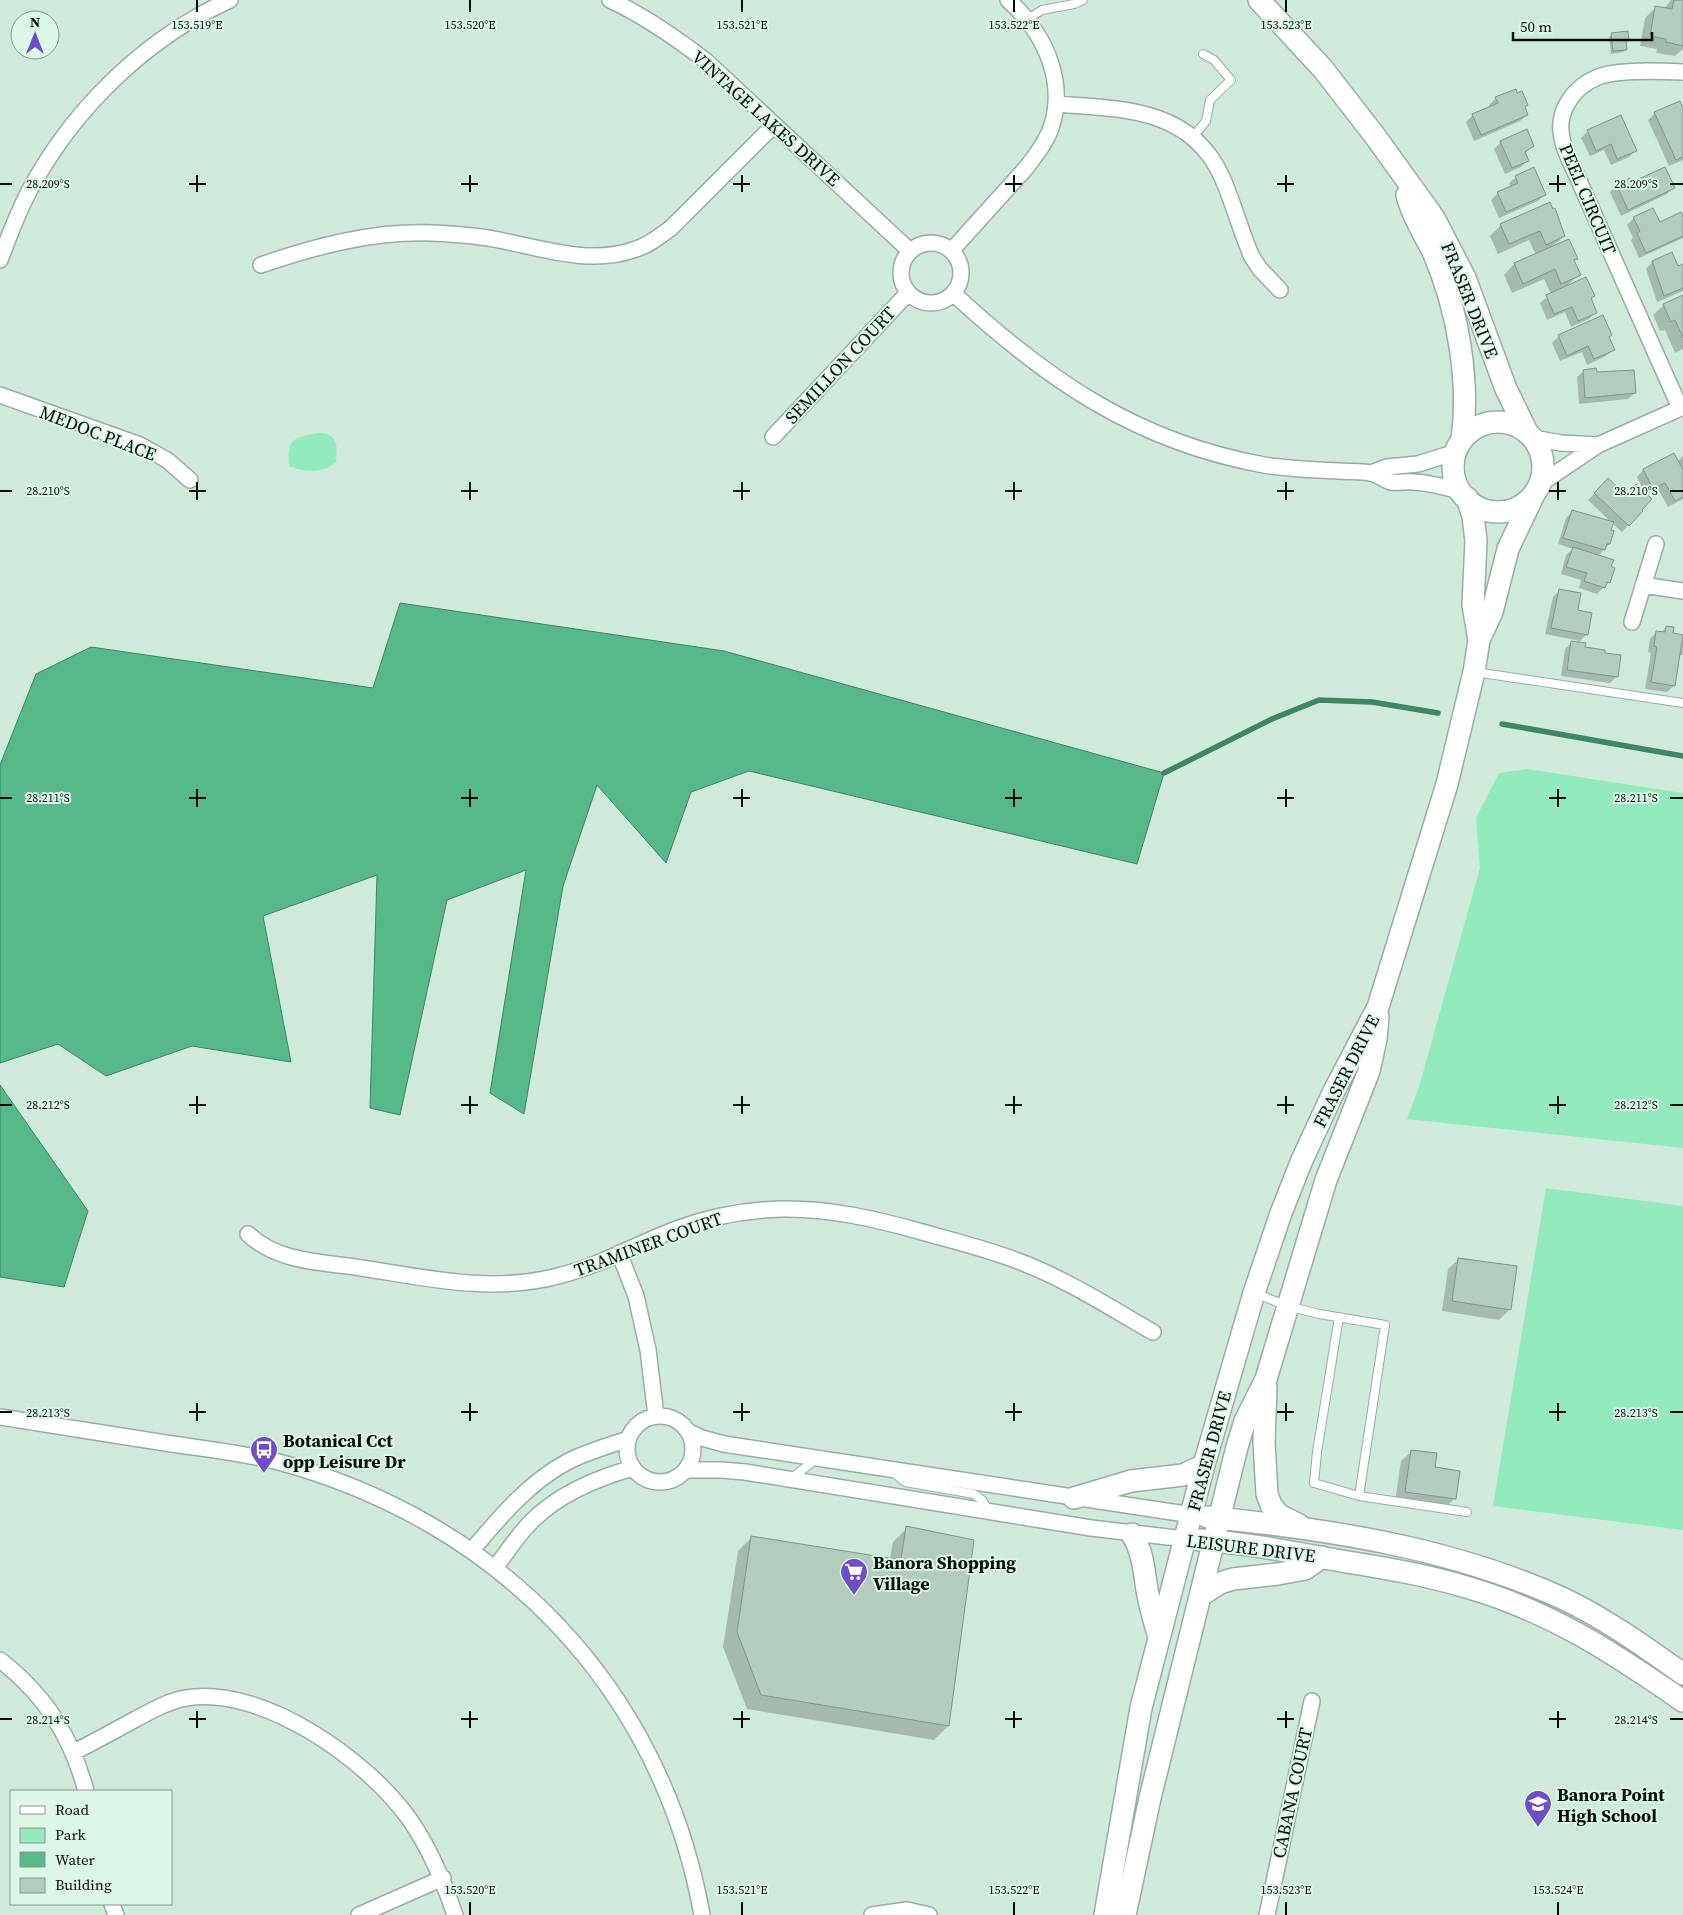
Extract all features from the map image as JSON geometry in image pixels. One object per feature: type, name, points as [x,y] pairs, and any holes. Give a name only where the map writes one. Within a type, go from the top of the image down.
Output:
[{"type":"street","points":[[0,260],[19,210],[33,183],[68,130],[87,108],[146,51],[181,26],[230,0]]},
{"type":"street","name":"VINTAGE LAKES DRIVE","points":[[610,0],[651,22],[706,61],[910,251]]},
{"type":"street","points":[[952,250],[1037,155],[1052,125],[1056,104],[1054,70],[1043,44],[1028,19],[1008,0]]},
{"type":"street","name":"FRASER DRIVE","points":[[1259,0],[1323,70],[1375,136],[1434,218],[1465,278],[1506,389],[1530,435]]},
{"type":"street","name":"PEEL CIRCUIT","points":[[1681,407],[1568,156],[1562,139],[1561,118],[1569,101],[1581,87],[1598,77],[1610,74],[1683,72]]},
{"type":"street","points":[[1056,104],[1150,115],[1174,124],[1193,137],[1210,156],[1220,173],[1252,257],[1260,269],[1280,290]]},
{"type":"street","points":[[261,265],[334,243],[392,234],[431,233],[478,237],[579,256],[597,256],[636,249],[656,239],[671,228],[774,125]]},
{"type":"street","name":"FRASER DRIVE","points":[[1401,173],[1408,201],[1434,256],[1452,310],[1464,378],[1466,412],[1459,446]]},
{"type":"street","points":[[931,242],[942,244],[952,250],[959,260],[962,272],[960,284],[954,294],[943,301],[931,303],[918,300],[908,293],[902,283],[900,272],[903,260],[910,251],[920,244],[931,242]]},
{"type":"street","name":"SEMILLON COURT","points":[[773,437],[908,293]]},
{"type":"street","points":[[954,294],[989,326],[1047,373],[1104,408],[1143,428],[1194,447],[1264,465],[1371,473],[1390,482],[1414,482],[1436,485],[1464,495]]},
{"type":"street","name":"MEDOC PLACE","points":[[0,395],[140,445],[167,460],[190,480]]},
{"type":"street","points":[[1459,446],[1454,472],[1458,486],[1472,503],[1485,509],[1502,511],[1521,505],[1537,488],[1598,445],[1681,407]]},
{"type":"street","points":[[1371,473],[1387,467],[1418,464],[1459,446],[1477,428],[1499,422],[1514,425],[1530,435],[1552,442],[1598,445]]},
{"type":"street","points":[[1530,435],[1541,452],[1542,459],[1543,467],[1537,488]]},
{"type":"street","name":"FRASER DRIVE","points":[[1105,1915],[1136,1734],[1159,1637],[1204,1465],[1254,1293],[1280,1213],[1302,1160],[1334,1091],[1378,1007],[1434,829],[1474,672],[1479,640],[1492,612],[1508,549],[1537,488]]},
{"type":"street","name":"FRASER DRIVE","points":[[1464,495],[1473,516],[1476,541],[1473,605],[1479,640]]},
{"type":"street","points":[[1632,622],[1656,544]]},
{"type":"street","points":[[1643,585],[1683,592]]},
{"type":"street","name":"FRASER DRIVE","points":[[1125,1915],[1150,1798],[1245,1420],[1266,1379],[1286,1306],[1326,1180],[1369,1071],[1376,1039],[1378,1007]]},
{"type":"street","name":"TRAMINER COURT","points":[[248,1234],[265,1248],[305,1260],[452,1283],[475,1284],[539,1280],[589,1267],[675,1230],[732,1213],[782,1209],[843,1213],[890,1223],[1018,1261],[1075,1287],[1153,1332]]},
{"type":"street","points":[[495,1568],[532,1520],[559,1499],[609,1474],[633,1468],[628,1459],[628,1439],[638,1424],[656,1416],[648,1350],[636,1296],[619,1253]]},
{"type":"street","points":[[1266,1379],[1264,1442],[1267,1494],[1271,1505],[1279,1515],[1309,1530]]},
{"type":"street","name":"LEISURE DRIVE","points":[[656,1416],[675,1419],[689,1432],[724,1444],[1074,1498],[1309,1530],[1406,1548],[1493,1571],[1565,1600],[1627,1635],[1683,1674]]},
{"type":"street","points":[[0,1417],[273,1461],[334,1480],[380,1498],[422,1519],[472,1550],[538,1604],[560,1626],[599,1673],[634,1727],[652,1760],[682,1834],[698,1890],[702,1915]]},
{"type":"street","points":[[686,1470],[693,1452],[689,1432]]},
{"type":"street","points":[[472,1550],[511,1505],[552,1471],[568,1461],[628,1439]]},
{"type":"street","points":[[1074,1498],[1131,1481],[1183,1475],[1204,1465]]},
{"type":"street","name":"LEISURE DRIVE","points":[[633,1468],[649,1480],[659,1482],[669,1481],[678,1477],[686,1470],[721,1470],[790,1479],[1132,1534],[1249,1544],[1446,1581],[1506,1600],[1557,1622],[1599,1644],[1683,1701]]},
{"type":"street","points":[[1132,1534],[1140,1546],[1151,1612],[1159,1637]]},
{"type":"street","points":[[1201,1595],[1220,1583],[1233,1579],[1278,1574],[1305,1568],[1322,1557]]},
{"type":"street","points":[[0,1660],[25,1682],[59,1723],[74,1752],[86,1790]]},
{"type":"street","points":[[74,1752],[163,1705],[187,1698],[219,1696],[240,1700],[273,1713],[317,1735],[379,1784],[410,1820],[443,1878],[456,1915]]},
{"type":"street","name":"CABANA COURT","points":[[1267,1915],[1312,1701]]},
{"type":"street","points":[[359,1915],[443,1878]]},
{"type":"street","points":[[872,1915],[907,1910],[929,1915]]},
{"type":"lane","points":[[1028,19],[1042,10],[1074,4],[1083,0]]},
{"type":"lane","points":[[1193,137],[1206,121],[1210,100],[1231,80],[1214,60],[1203,54]]},
{"type":"lane","points":[[1474,672],[1683,703]]},
{"type":"lane","points":[[1254,1293],[1286,1306],[1385,1325],[1359,1496]]},
{"type":"lane","points":[[1339,1317],[1317,1452],[1314,1482],[1359,1496],[1467,1512]]},
{"type":"lane","points":[[790,1479],[817,1459]]},
{"type":"lane","points":[[890,1470],[904,1482],[974,1494],[982,1500],[989,1511]]},
{"type":"green space","points":[[319,433],[333,438],[336,446],[336,462],[325,469],[313,471],[289,466],[289,450],[294,441],[303,436]]},
{"type":"green space","points":[[1527,769],[1683,793],[1683,1148],[1407,1119],[1419,1087],[1480,868],[1476,818],[1499,773]]},
{"type":"green space","points":[[1546,1188],[1683,1206],[1683,1530],[1493,1506]]},
{"type":"water","points":[[400,603],[724,651],[1164,773],[1137,864],[749,771],[691,792],[666,863],[597,785],[563,886],[524,1114],[490,1093],[526,870],[447,900],[400,1115],[370,1108],[377,875],[263,916],[291,1062],[192,1046],[106,1076],[58,1044],[0,1063],[0,765],[36,674],[91,647],[373,688]]},
{"type":"water","points":[[0,1085],[88,1211],[64,1287],[0,1277]]},
{"type":"building","points":[[1674,0],[1683,0],[1683,46],[1666,42],[1666,39],[1650,36],[1655,6],[1672,9]]},
{"type":"building","points":[[1628,31],[1629,41],[1626,41],[1627,50],[1613,51],[1611,33]]},
{"type":"building","points":[[1516,89],[1517,93],[1522,91],[1528,105],[1525,107],[1528,115],[1481,135],[1472,114],[1498,103],[1495,97]]},
{"type":"building","points":[[1680,101],[1683,108],[1683,157],[1676,160],[1654,112]]},
{"type":"building","points":[[1621,115],[1637,151],[1617,159],[1611,144],[1596,151],[1587,130]]},
{"type":"building","points":[[1527,129],[1534,146],[1525,152],[1529,161],[1512,168],[1500,141]]},
{"type":"building","points":[[1534,167],[1546,195],[1506,212],[1497,192],[1518,183],[1515,176]]},
{"type":"building","points":[[1665,167],[1675,188],[1628,210],[1616,184],[1630,178],[1632,182]]},
{"type":"building","points":[[1550,202],[1553,209],[1555,208],[1565,236],[1546,245],[1540,231],[1509,244],[1500,224]]},
{"type":"building","points":[[1653,208],[1660,222],[1681,212],[1683,217],[1683,236],[1646,253],[1637,233],[1640,231],[1633,217]]},
{"type":"building","points":[[1569,239],[1578,259],[1574,260],[1581,275],[1561,284],[1555,269],[1523,284],[1514,263]]},
{"type":"building","points":[[1672,252],[1678,266],[1683,264],[1683,288],[1664,296],[1652,261]]},
{"type":"building","points":[[1586,277],[1595,296],[1591,298],[1597,313],[1578,321],[1572,307],[1554,314],[1546,295]]},
{"type":"building","points":[[1683,295],[1683,338],[1675,320],[1671,322],[1663,304]]},
{"type":"building","points":[[1603,315],[1612,335],[1609,337],[1615,350],[1594,359],[1588,346],[1567,356],[1558,335]]},
{"type":"building","points":[[1596,368],[1597,372],[1634,370],[1636,393],[1585,398],[1583,370]]},
{"type":"building","points":[[1674,453],[1683,470],[1683,497],[1675,501],[1665,483],[1653,489],[1643,469]]},
{"type":"building","points":[[1608,478],[1626,495],[1636,484],[1652,499],[1629,526],[1594,493]]},
{"type":"building","points":[[1572,510],[1614,522],[1611,530],[1614,531],[1610,544],[1607,544],[1605,550],[1563,538]]},
{"type":"building","points":[[1573,547],[1614,560],[1611,566],[1615,568],[1610,583],[1607,582],[1605,588],[1584,581],[1587,573],[1566,567]]},
{"type":"building","points":[[1559,589],[1581,593],[1578,610],[1592,613],[1588,635],[1551,628]]},
{"type":"building","points":[[1666,626],[1674,627],[1673,633],[1683,635],[1675,686],[1651,682],[1657,647],[1654,646],[1656,631],[1665,632]]},
{"type":"building","points":[[1571,641],[1586,643],[1585,647],[1605,650],[1605,653],[1621,655],[1618,677],[1567,670]]},
{"type":"building","points":[[1458,1258],[1517,1266],[1511,1310],[1452,1301]]},
{"type":"building","points":[[1411,1450],[1437,1453],[1435,1467],[1460,1471],[1456,1499],[1405,1492]]},
{"type":"building","name":"Banora Shopping Village","points":[[906,1526],[974,1540],[949,1726],[761,1695],[737,1632],[751,1536],[901,1560]]},
{"type":"waterway","points":[[1164,773],[1272,719],[1319,700],[1372,702],[1438,713]]},
{"type":"waterway","points":[[1502,724],[1683,756]]},
{"type":"place","name":"Botanical Cct opp Leisure Dr","points":[[264,1474]]},
{"type":"place","name":"Banora Shopping Village","points":[[854,1596]]},
{"type":"place","name":"Banora Point High School","points":[[1538,1828]]}]
